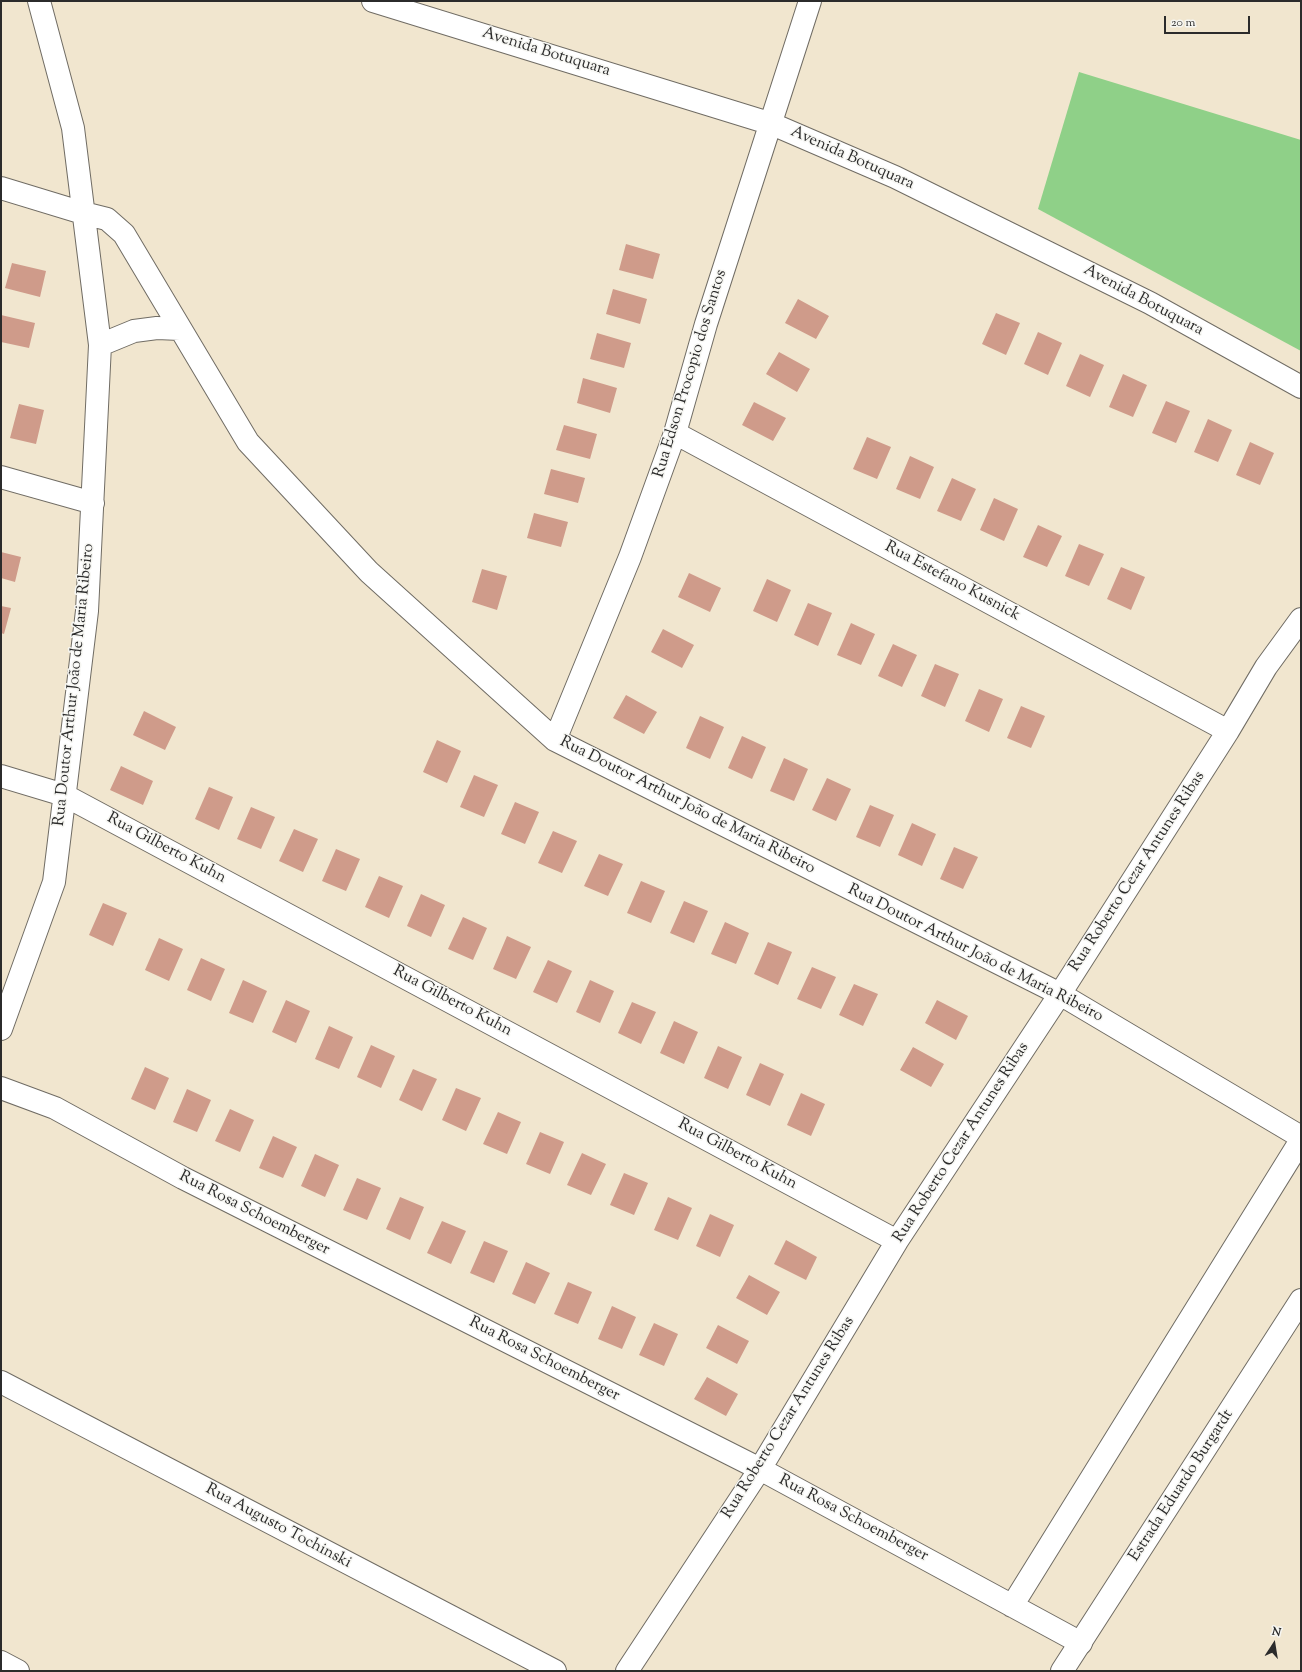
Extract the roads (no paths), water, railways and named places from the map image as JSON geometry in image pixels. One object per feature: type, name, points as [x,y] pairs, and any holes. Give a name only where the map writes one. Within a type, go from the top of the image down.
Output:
[{"type":"street","name":"Rua Doutor Arthur João de Maria Ribeiro","points":[[1,1029],[54,882],[87,611],[100,345],[73,128],[38,1]]},
{"type":"street","name":"Avenida Botuquara","points":[[373,1],[772,124],[895,177],[1150,303],[1301,387]]},
{"type":"street","name":"Rua Edson Procopio dos Santos","points":[[554,740],[630,557],[675,434],[706,324],[772,124],[810,1]]},
{"type":"street","points":[[1,188],[83,213]]},
{"type":"street","name":"Rua Doutor Arthur João de Maria Ribeiro","points":[[83,213],[107,219],[124,234],[248,442],[369,572],[554,740],[1060,994],[1301,1138]]},
{"type":"street","points":[[100,345],[134,331],[157,328],[180,329]]},
{"type":"street","name":"Rua Estefano Kusnick","points":[[675,434],[1228,731]]},
{"type":"street","points":[[1,477],[93,503]]},
{"type":"street","name":"Rua Roberto Cezar Antunes Ribas","points":[[627,1671],[760,1469],[898,1241],[1060,994],[1228,731],[1266,667],[1301,619]]},
{"type":"street","name":"Rua Gilberto Kuhn","points":[[1,776],[64,795],[898,1241]]},
{"type":"street","name":"Rua Rosa Schoemberger","points":[[1,1088],[55,1108],[183,1178],[760,1469],[1081,1643]]},
{"type":"street","points":[[1012,1606],[1301,1138]]},
{"type":"street","name":"Estrada Eduardo Burgardt","points":[[1062,1671],[1301,1300]]},
{"type":"street","name":"Rua Augusto Tochinski","points":[[1,1382],[555,1671]]},
{"type":"street","points":[[1,1662],[18,1671]]}]
